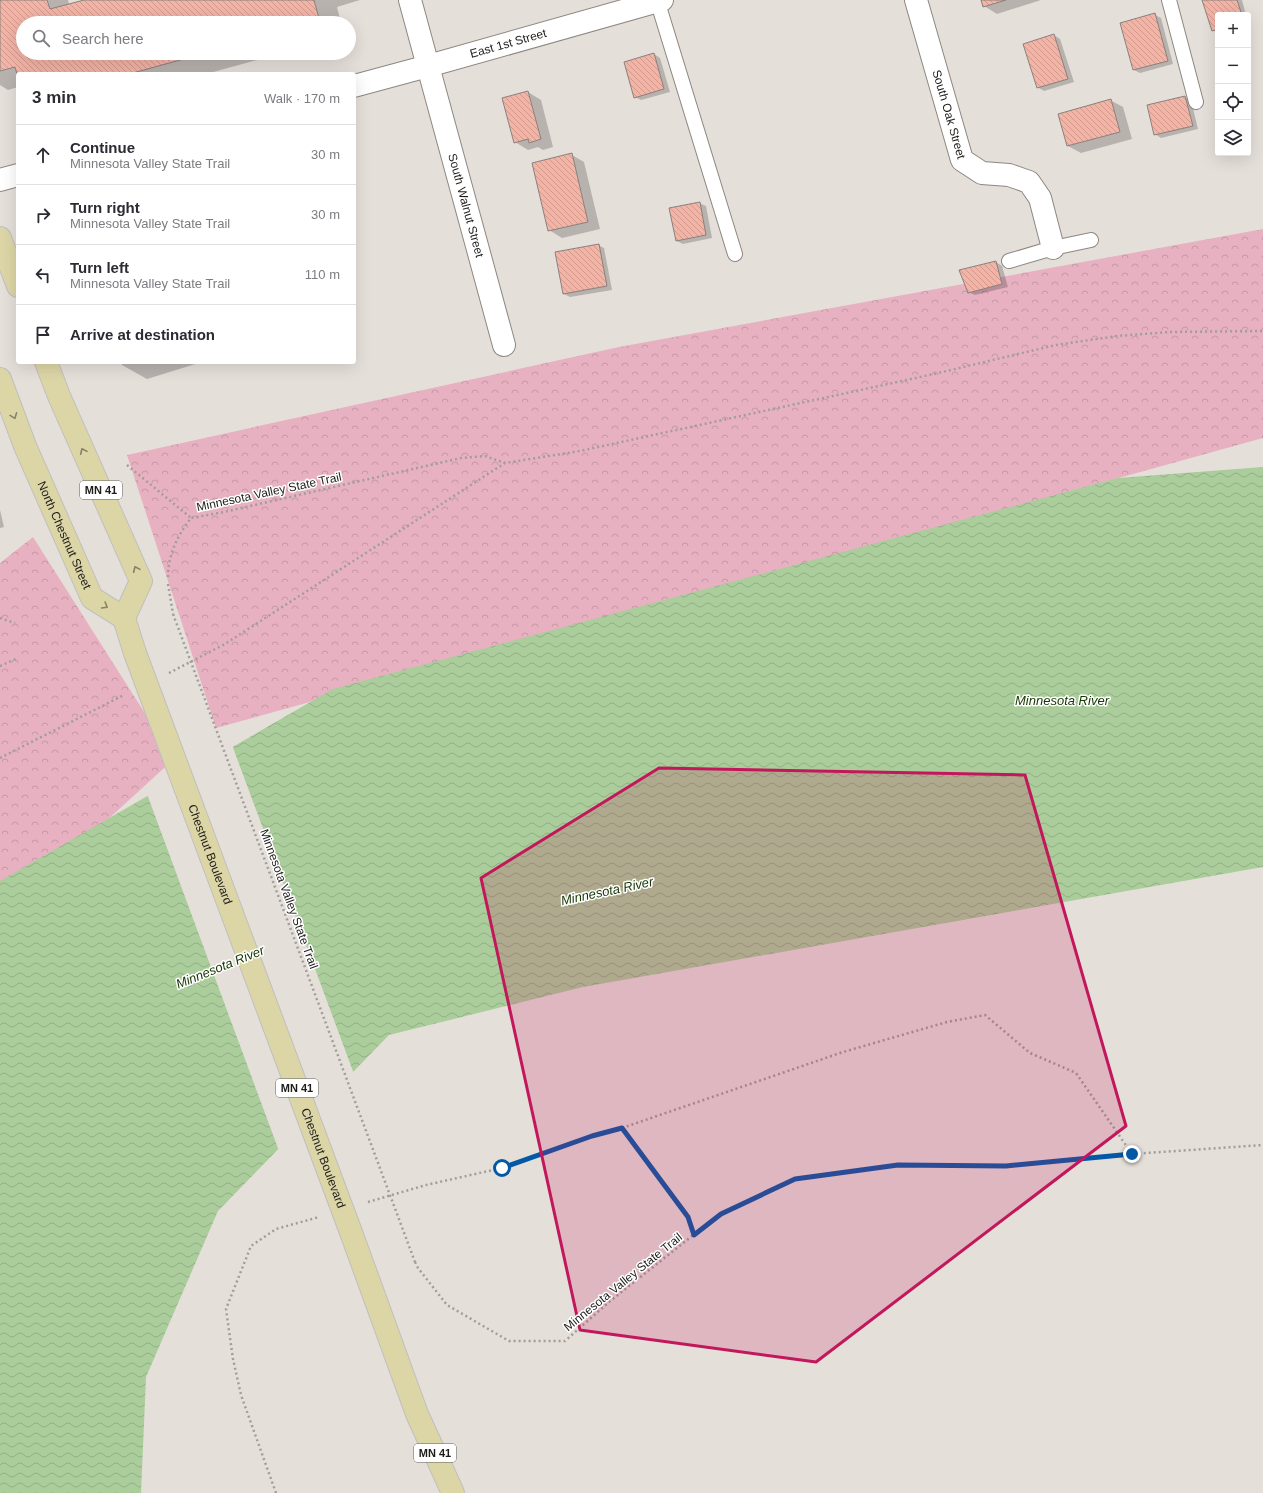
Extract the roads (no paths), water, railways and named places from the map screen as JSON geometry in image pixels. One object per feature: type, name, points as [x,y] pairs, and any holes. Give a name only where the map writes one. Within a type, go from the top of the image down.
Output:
[{"type":"main road","points":[[0,238],[16,281]]},
{"type":"main road","name":"MN 41","points":[[47,364],[59,396],[141,581],[124,618]]},
{"type":"main road","name":"North Chestnut Street","points":[[0,379],[25,446],[92,598],[124,618]]},
{"type":"main road","name":"Chestnut Boulevard","points":[[124,618],[137,660],[352,1235],[417,1414],[453,1493]]},
{"type":"street","name":"South Walnut Street","points":[[410,0],[504,345]]},
{"type":"street","name":"East 1st Street","points":[[356,85],[659,0]]},
{"type":"street","name":"South Oak Street","points":[[916,0],[962,160],[982,173],[1009,175],[1029,182],[1040,198],[1053,248]]},
{"type":"street","points":[[0,180],[16,176]]},
{"type":"lane","points":[[659,0],[735,254]]},
{"type":"lane","points":[[1169,0],[1196,102]]},
{"type":"lane","points":[[1009,261],[1053,248],[1091,240]]},
{"type":"water","name":"Minnesota River","points":[[1263,467],[1263,867],[583,987],[389,1035],[218,1211],[146,1377],[141,1493],[0,1493],[0,881],[333,689],[1118,478]]}]
